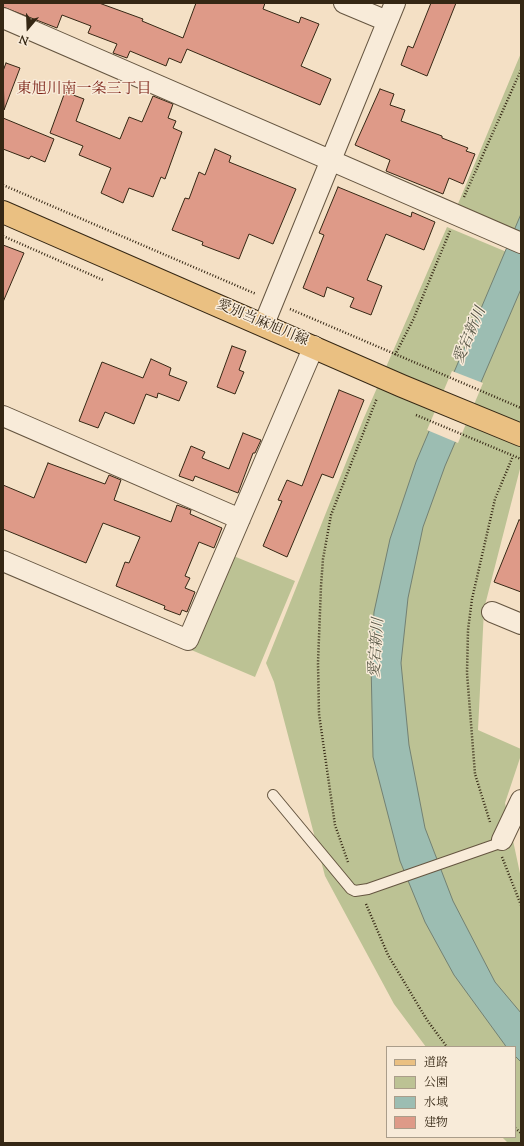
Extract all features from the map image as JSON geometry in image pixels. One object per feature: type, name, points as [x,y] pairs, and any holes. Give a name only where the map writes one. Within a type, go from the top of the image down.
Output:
[{"type":"main road","name":"愛別当麻旭川線","points":[[3,212],[264,324],[402,386],[515,433]]},
{"type":"street","points":[[344,3],[387,21]]},
{"type":"street","points":[[264,324],[395,3]]},
{"type":"street","points":[[3,18],[521,243]]},
{"type":"street","points":[[3,561],[188,640],[314,346]]},
{"type":"street","points":[[3,416],[240,519]]},
{"type":"street","points":[[492,612],[521,624]]},
{"type":"street","points":[[499,842],[521,800]]},
{"type":"lane","points":[[273,795],[351,889],[364,890],[478,851],[499,842]]},
{"type":"path","points":[[3,186],[520,408]]},
{"type":"path","points":[[377,398],[332,515],[323,559],[318,663],[319,714],[335,825],[364,890],[388,954],[427,1020],[446,1046]]},
{"type":"path","points":[[415,415],[521,459]]},
{"type":"path","points":[[514,456],[495,499],[472,599],[468,630],[467,673],[475,774],[499,842],[515,894],[521,905]]},
{"type":"green space","points":[[521,53],[521,238],[455,211]]},
{"type":"green space","points":[[447,227],[521,258],[521,465],[484,609],[478,730],[521,749],[521,755],[505,803],[521,878],[521,1143],[508,1143],[503,1138],[516,1138],[516,1046],[425,1046],[394,1004],[325,876],[274,682],[266,663],[363,420]]},
{"type":"green space","points":[[231,555],[295,581],[255,677],[189,649]]},
{"type":"water","name":"愛宕新川","points":[[521,214],[521,289],[445,466],[423,527],[408,598],[401,663],[409,745],[425,828],[453,901],[495,982],[521,1013],[521,1062],[516,1057],[516,1046],[506,1046],[454,975],[425,922],[400,861],[373,757],[371,662],[374,612],[390,539],[416,462]]},
{"type":"pier","points":[[452,371],[483,383],[458,443],[427,430]]},
{"type":"building","points":[[3,3],[99,3],[143,19],[142,21],[183,38],[196,3],[265,3],[263,9],[299,23],[301,17],[319,24],[301,66],[331,79],[320,105],[187,49],[181,63],[169,58],[166,66],[130,51],[127,58],[113,53],[117,44],[88,33],[91,26],[62,15],[57,28],[3,7]]},
{"type":"building","points":[[431,3],[456,3],[427,76],[401,65],[408,46],[413,48]]},
{"type":"building","points":[[6,63],[20,68],[4,110],[3,71]]},
{"type":"building","points":[[380,89],[394,94],[390,105],[405,110],[401,121],[442,136],[442,138],[468,148],[466,151],[475,154],[463,184],[449,178],[443,194],[386,171],[390,160],[355,145]]},
{"type":"building","points":[[65,92],[84,99],[76,121],[120,139],[129,117],[142,122],[153,96],[173,104],[168,118],[176,121],[173,128],[182,132],[165,179],[161,177],[153,197],[129,188],[123,203],[101,193],[111,168],[79,155],[83,146],[50,133]]},
{"type":"building","points":[[3,118],[54,139],[45,162],[31,156],[29,159],[3,149]]},
{"type":"building","points":[[215,149],[231,156],[229,162],[296,189],[273,244],[249,234],[239,259],[202,245],[203,242],[172,230],[185,198],[189,199],[199,172],[205,175]]},
{"type":"building","points":[[338,187],[411,217],[412,212],[435,222],[424,250],[386,234],[367,280],[382,286],[371,315],[350,307],[354,298],[327,287],[324,297],[303,288],[324,235],[319,233]]},
{"type":"building","points":[[3,245],[24,253],[3,302]]},
{"type":"building","points":[[232,346],[246,351],[239,370],[244,372],[235,394],[217,387]]},
{"type":"building","points":[[151,359],[171,368],[169,375],[187,382],[179,401],[158,393],[157,398],[146,394],[134,424],[105,412],[98,428],[79,421],[102,362],[143,378]]},
{"type":"building","points":[[339,390],[364,400],[333,478],[322,474],[287,557],[263,546],[282,501],[278,500],[287,480],[302,486]]},
{"type":"building","points":[[243,433],[261,440],[255,453],[253,453],[238,493],[195,476],[193,481],[179,476],[191,446],[205,452],[202,458],[229,469]]},
{"type":"building","points":[[48,463],[105,484],[109,475],[121,480],[114,500],[171,522],[177,505],[191,510],[190,514],[222,528],[214,548],[199,542],[185,576],[190,578],[185,588],[195,592],[187,612],[182,610],[180,615],[164,609],[165,606],[116,586],[125,562],[129,563],[140,537],[103,523],[86,563],[3,529],[3,485],[34,498]]},
{"type":"building","points":[[519,520],[521,520],[521,592],[494,582]]},
{"type":"district","name":"東旭川南一条三丁目","points":[[84,90]]}]
